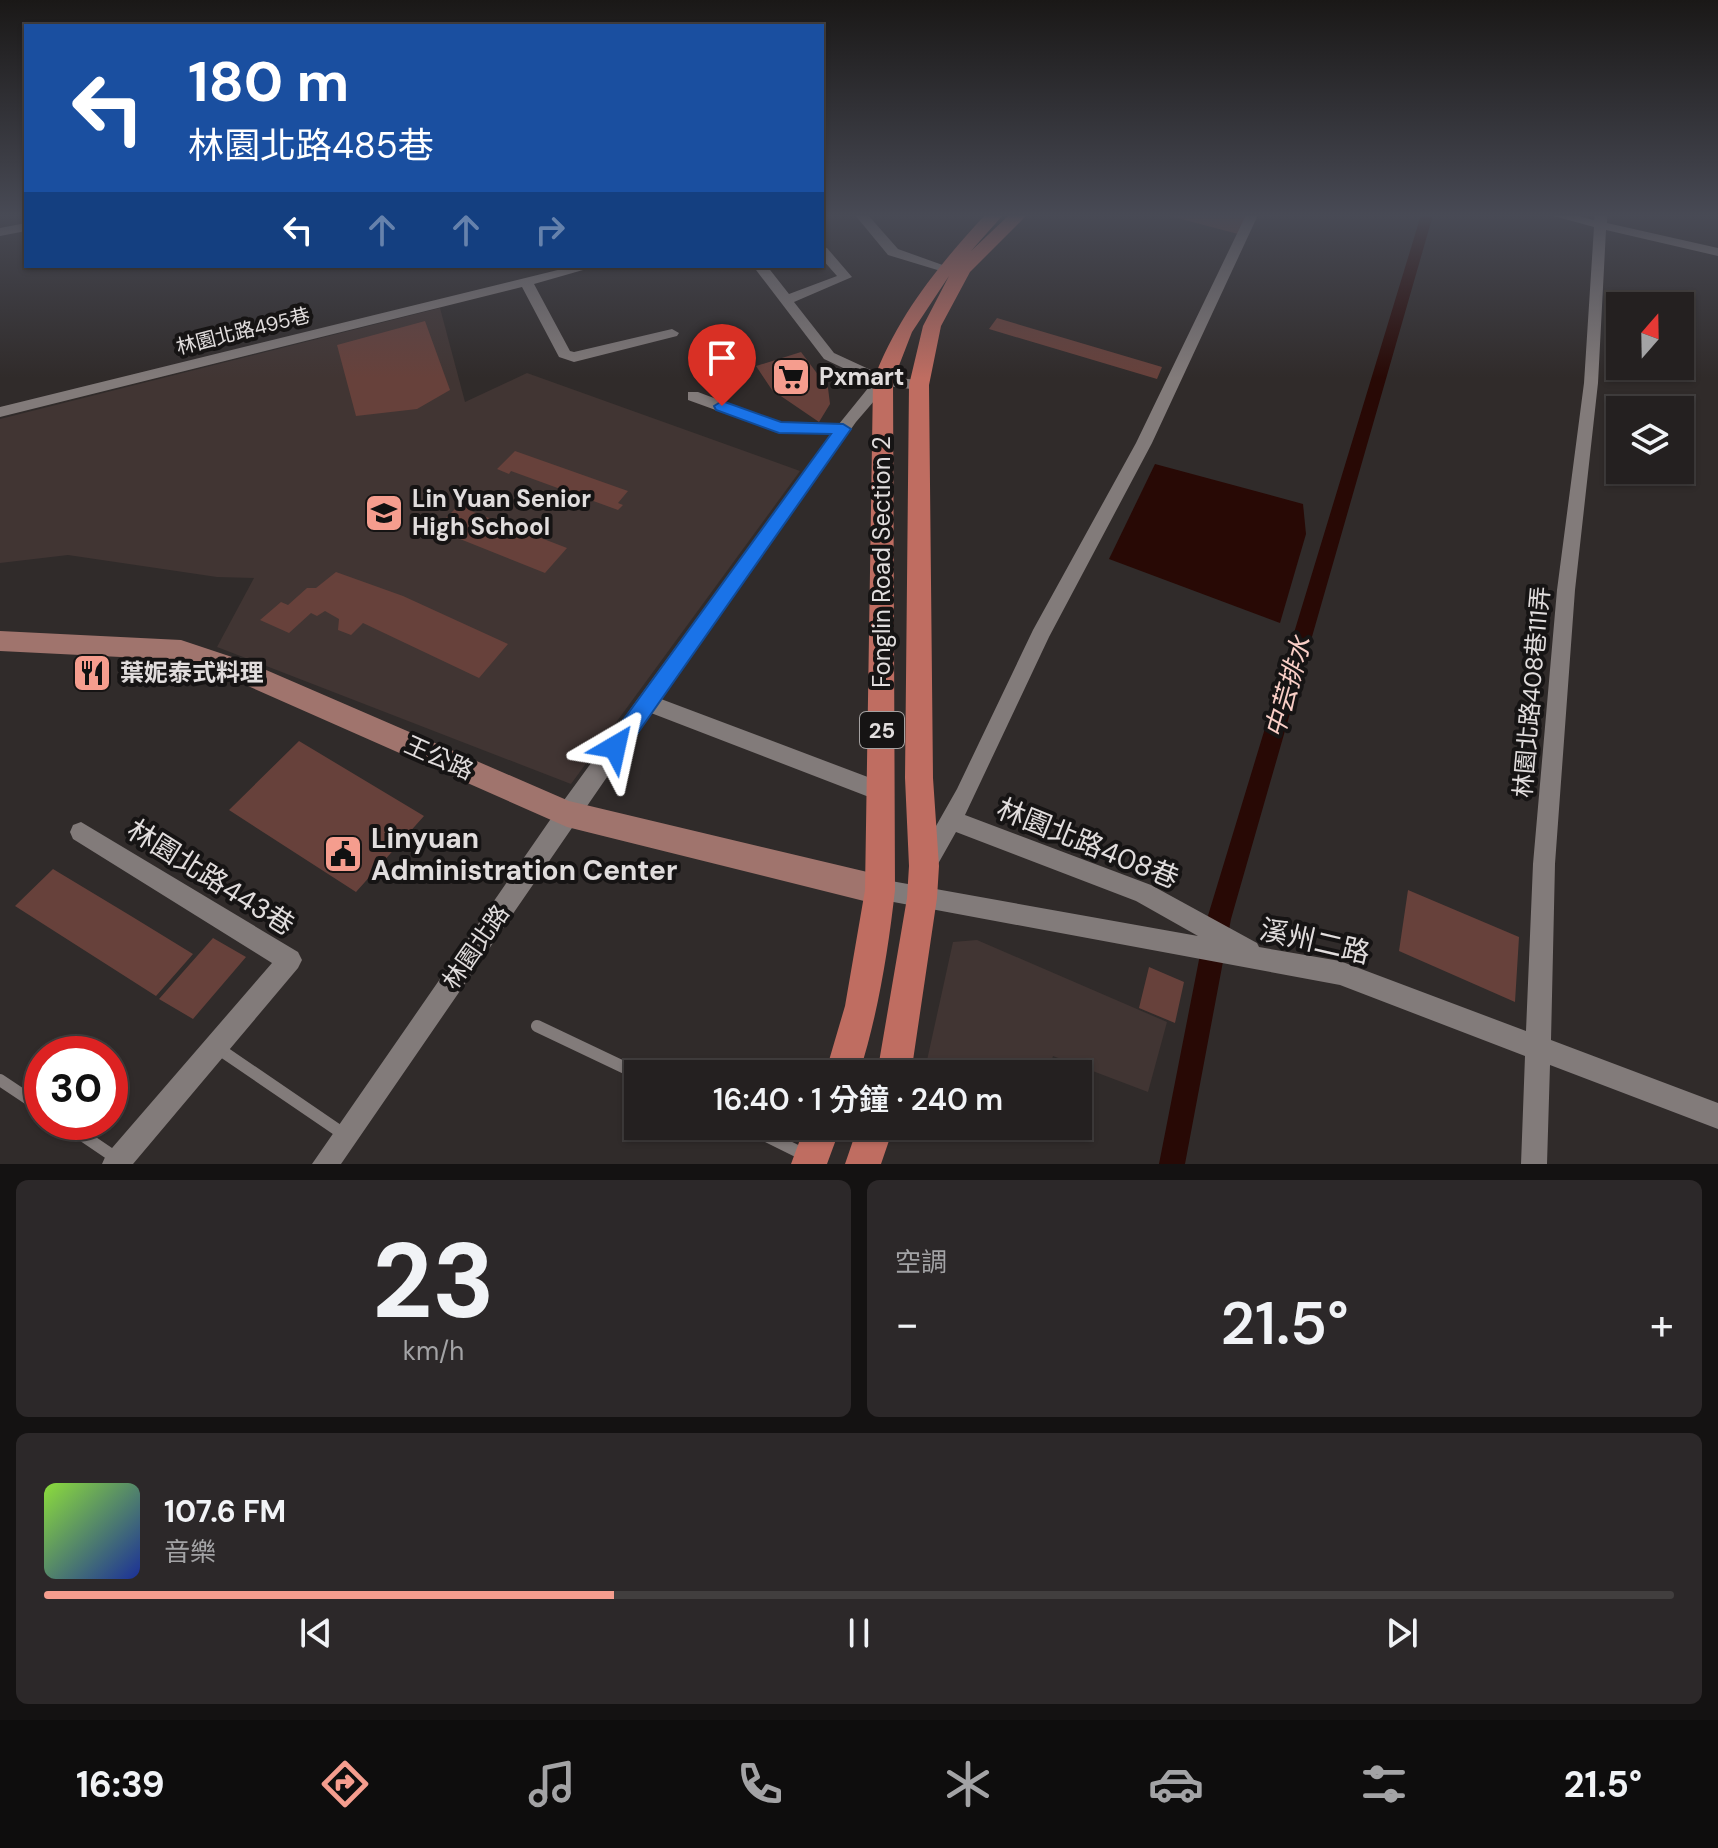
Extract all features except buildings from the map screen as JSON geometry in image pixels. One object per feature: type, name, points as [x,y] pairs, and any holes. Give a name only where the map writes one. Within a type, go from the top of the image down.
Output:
[{"type":"main road","name":"25","points":[[883,381],[893,349],[908,321],[943,269]]},
{"type":"main road","name":"25","points":[[919,385],[932,326],[962,269]]},
{"type":"main road","name":"Fonglin Road Section 2","points":[[847,1060],[870,961],[880,890],[883,381]]},
{"type":"main road","name":"Fonglin Road Section 2","points":[[896,1060],[923,882],[919,778],[919,385]]},
{"type":"main road","points":[[863,1164],[871,1140]]},
{"type":"street","name":"林園北路495巷","points":[[0,412],[577,269]]},
{"type":"street","points":[[763,269],[829,356],[883,381],[919,385]]},
{"type":"street","points":[[786,300],[845,277],[838,269]]},
{"type":"street","points":[[923,882],[1040,635],[1144,443],[1226,269]]},
{"type":"street","name":"林園北路408巷111弄","points":[[1534,1164],[1544,864],[1566,590],[1591,383],[1597,269]]},
{"type":"street","points":[[526,282],[564,354],[574,357],[672,333]]},
{"type":"street","name":"林園北路","points":[[325,1164],[567,814],[843,429],[883,381]]},
{"type":"street","points":[[693,396],[779,428],[843,429]]},
{"type":"street","name":"王公路","points":[[4,645],[181,650],[241,671],[567,814],[880,890]]},
{"type":"street","points":[[648,703],[882,792]]},
{"type":"street","name":"林園北路408巷","points":[[951,820],[1143,893],[1199,935]]},
{"type":"street","name":"林園北路443巷","points":[[81,832],[290,960],[117,1162]]},
{"type":"street","name":"溪州二路","points":[[880,890],[923,882],[1199,935],[1265,960],[1340,973],[1718,1116]]},
{"type":"lane","points":[[537,1026],[624,1067]]},
{"type":"lane","points":[[216,1047],[345,1135]]},
{"type":"lane","points":[[0,1080],[24,1096]]},
{"type":"lane","name":"林園北路443巷","points":[[87,1140],[117,1162]]},
{"type":"lane","points":[[787,1140],[814,1149]]},
{"type":"shaded area","name":"Lin Yuan Senior High School","points":[[440,308],[465,402],[527,373],[800,471],[571,784],[217,647],[254,578],[217,577],[68,555],[0,563],[0,419]]},
{"type":"shaded area","points":[[1155,464],[1303,504],[1306,534],[1280,623],[1109,559]]},
{"type":"shaded area","points":[[977,940],[1167,1022],[1148,1092],[1092,1071],[1092,1060],[1064,1060],[1053,1056],[1052,1060],[927,1060],[953,942]]},
{"type":"waterway","name":"中芸排水","points":[[1172,1164],[1219,919],[1411,269]]},
{"type":"place","name":"Pxmart","points":[[791,377]]},
{"type":"place","name":"Lin Yuan Senior High School","points":[[384,513]]},
{"type":"place","name":"葉妮泰式料理","points":[[92,673]]},
{"type":"place","name":"Linyuan Administration Center","points":[[343,854]]},
{"type":"route","points":[[615,747],[843,429],[779,428],[722,406]]}]
